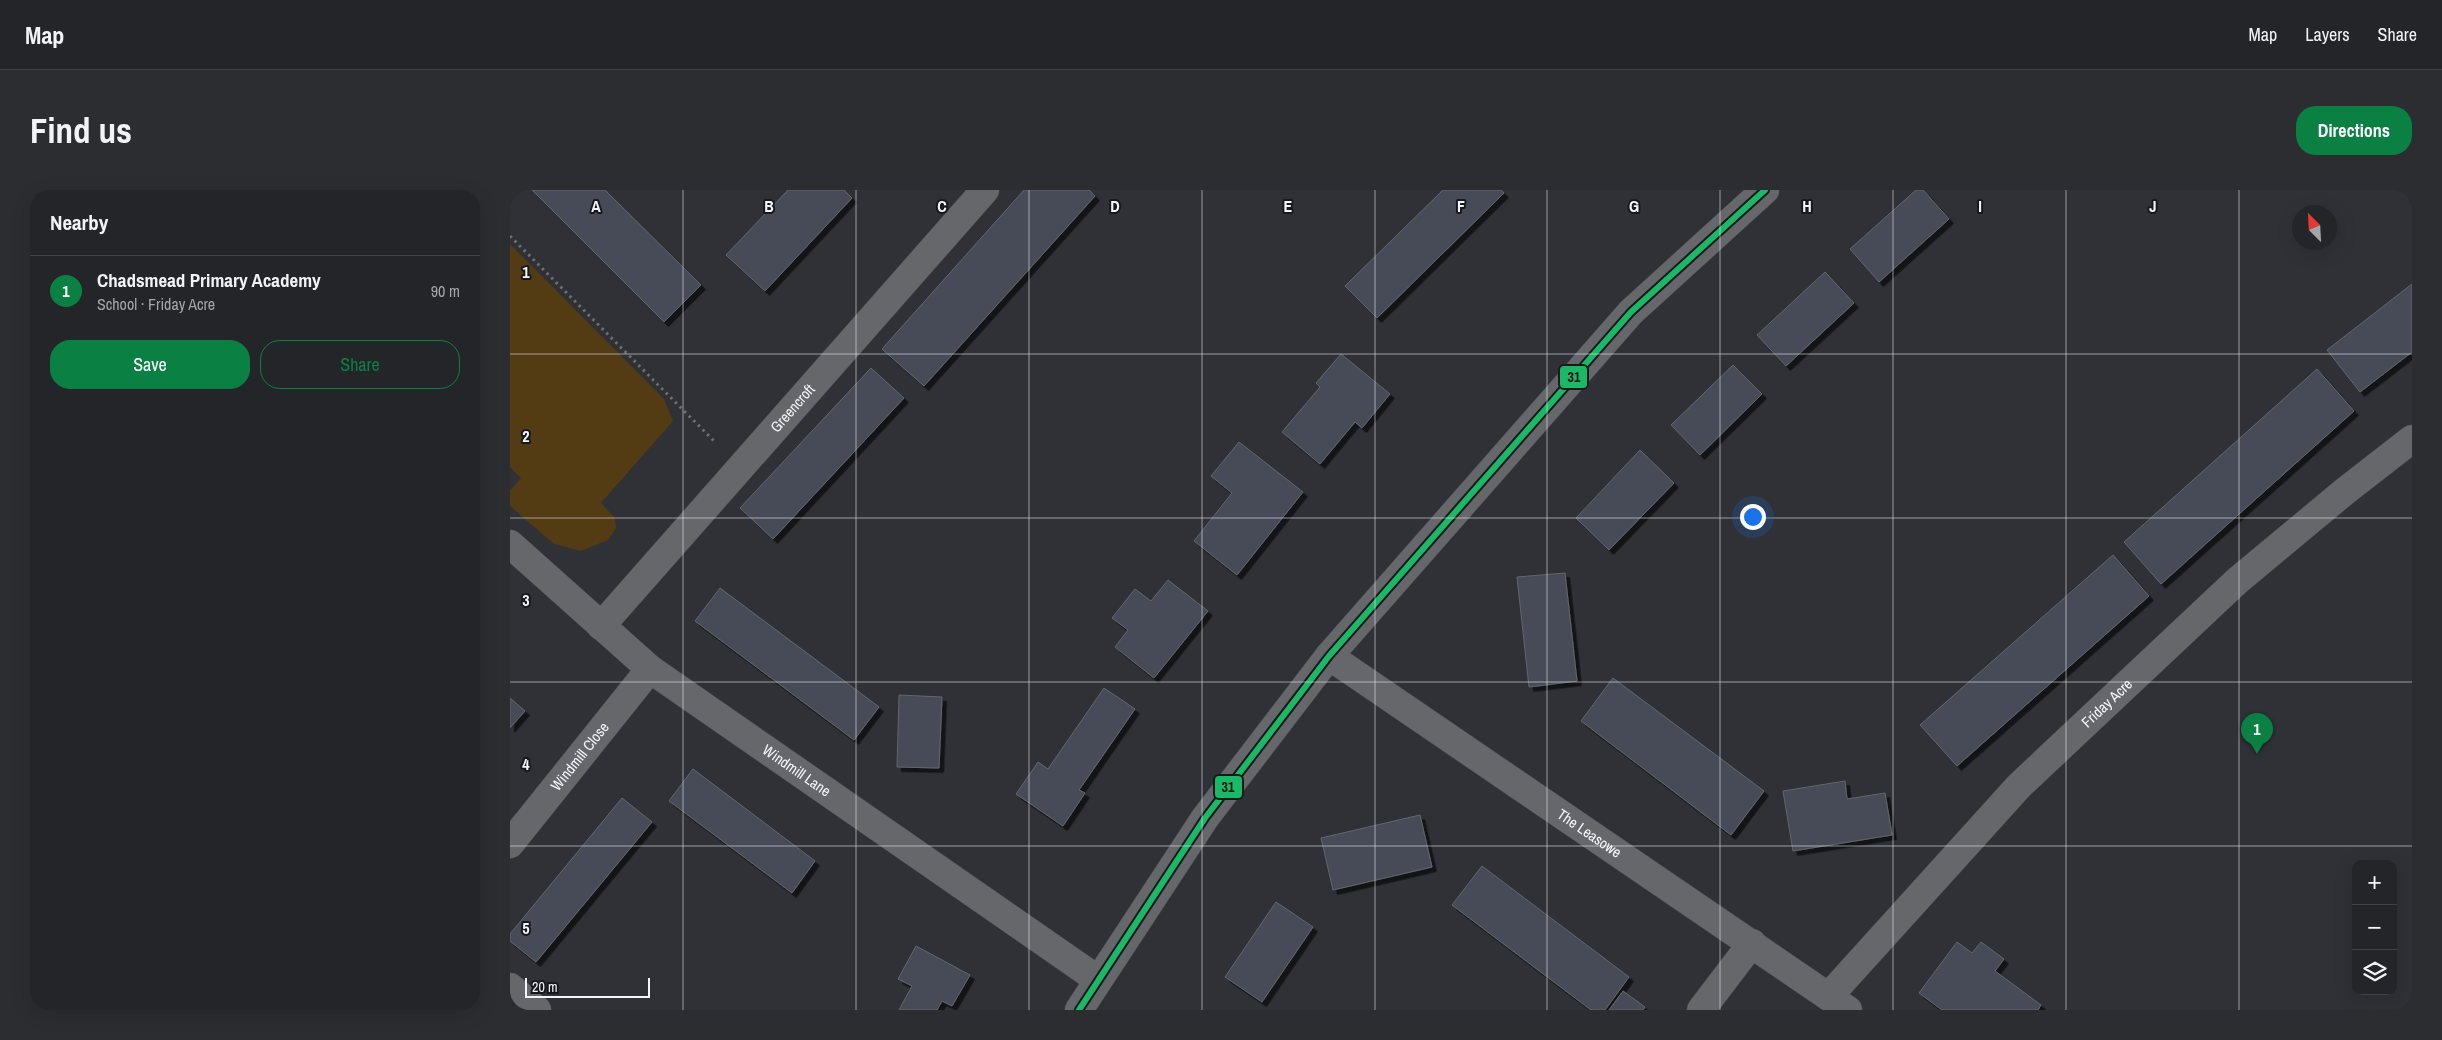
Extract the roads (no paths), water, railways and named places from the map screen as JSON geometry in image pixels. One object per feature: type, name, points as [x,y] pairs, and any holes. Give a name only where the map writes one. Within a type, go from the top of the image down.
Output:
[{"type":"street","name":"Greencroft","points":[[601,626],[985,190]]},
{"type":"street","points":[[1079,1010],[1097,979],[1205,818],[1330,656],[1631,312],[1765,190]]},
{"type":"street","name":"Friday Acre","points":[[1839,1003],[2020,786],[2237,581],[2344,492],[2412,439]]},
{"type":"street","name":"Windmill Lane","points":[[510,544],[650,669],[1097,979]]},
{"type":"street","name":"The Leasowe","points":[[1330,656],[1839,1003]]},
{"type":"street","name":"Windmill Close","points":[[510,844],[650,669]]},
{"type":"street","points":[[1701,1010],[1752,943]]},
{"type":"street","points":[[510,987],[537,1010]]},
{"type":"place","name":"Chadsmead Primary Academy","points":[[2257,754]]}]
